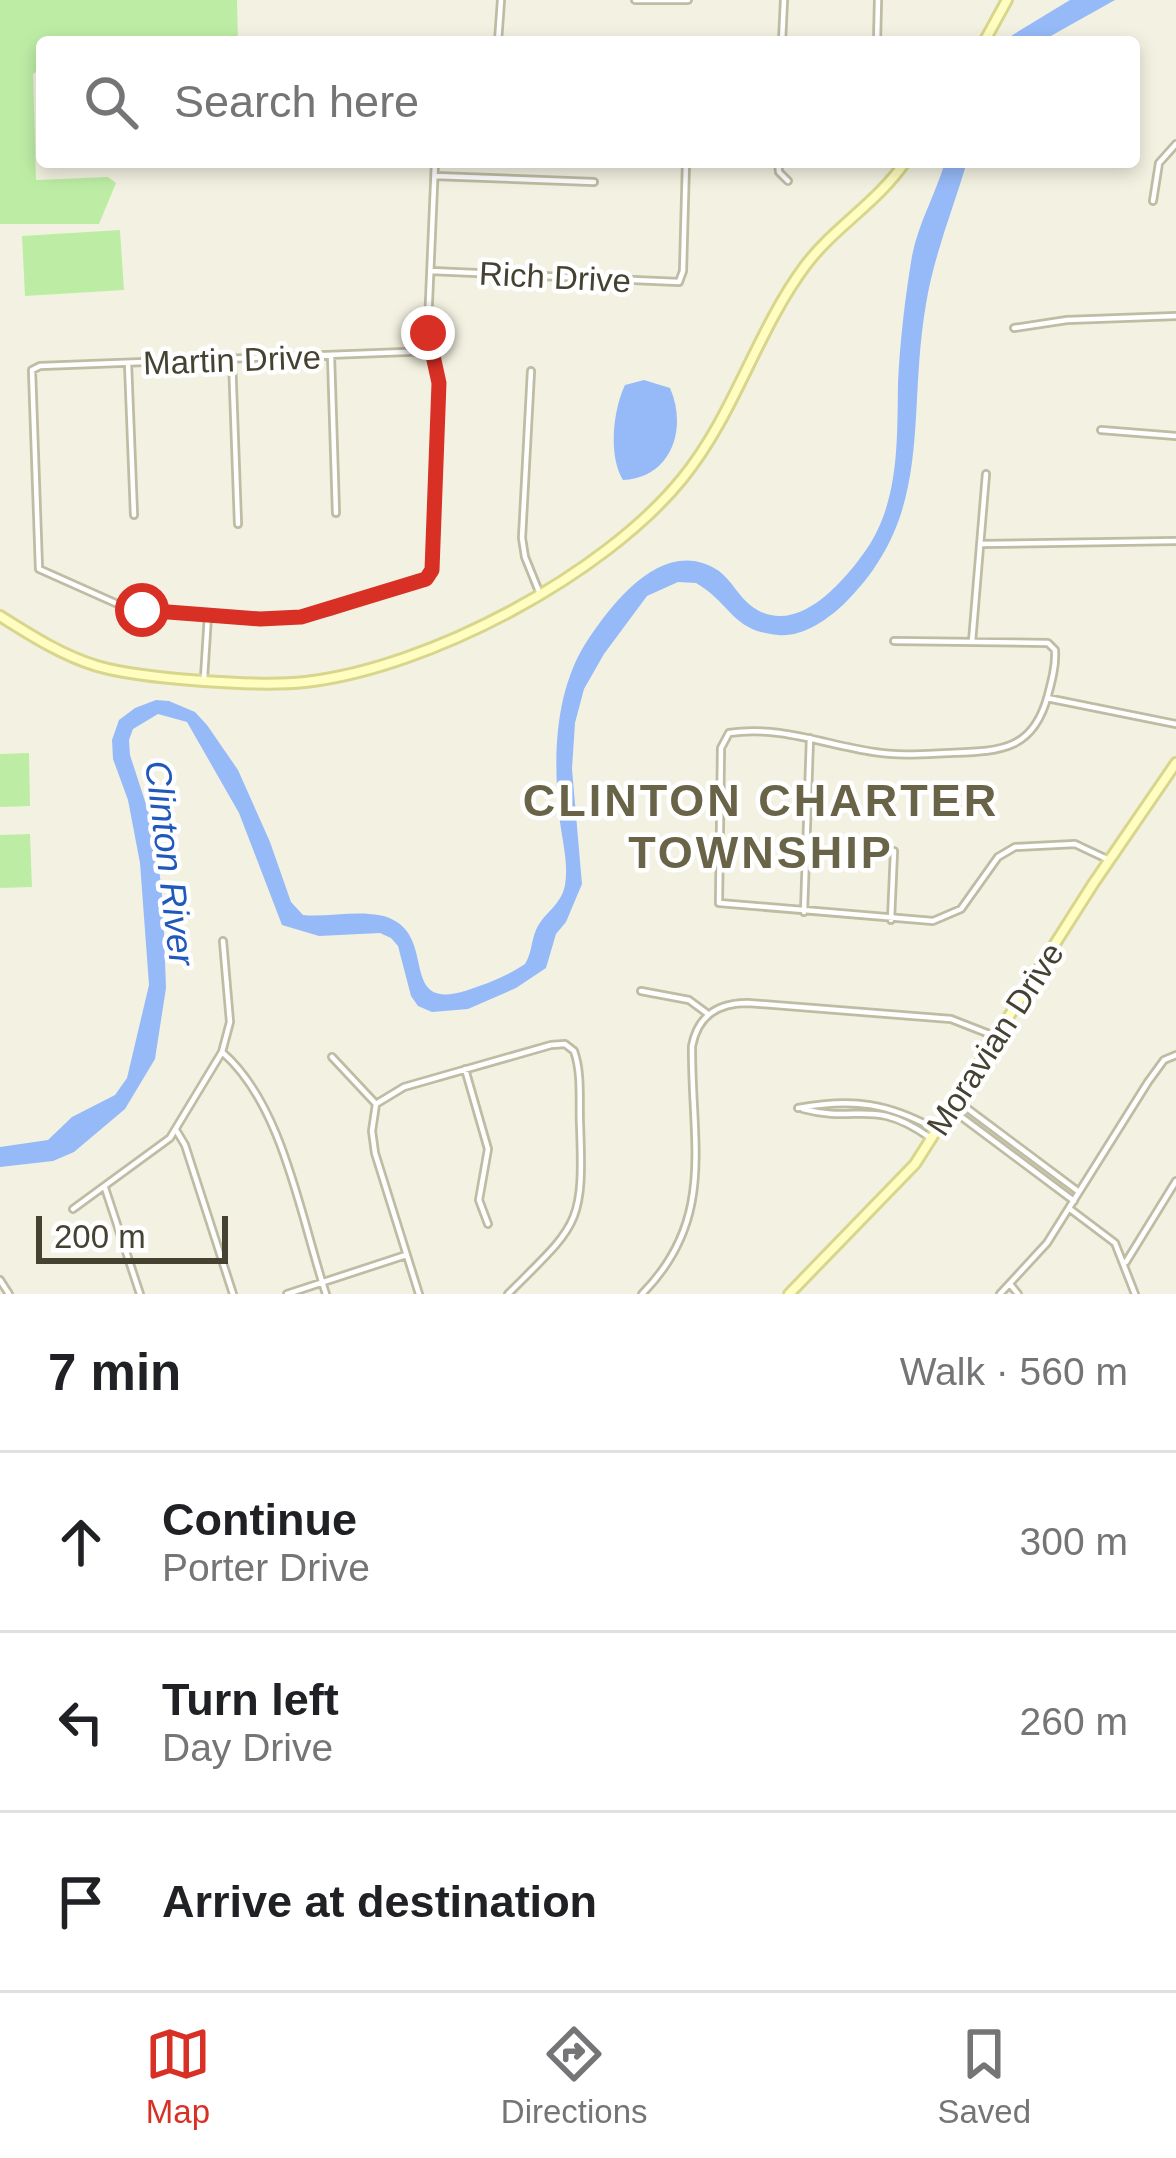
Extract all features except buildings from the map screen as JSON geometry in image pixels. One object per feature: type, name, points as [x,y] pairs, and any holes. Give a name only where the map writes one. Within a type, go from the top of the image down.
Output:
[{"type":"street","points":[[498,36],[501,0]]},
{"type":"street","points":[[635,0],[688,0]]},
{"type":"street","points":[[782,36],[784,0]]},
{"type":"street","points":[[877,36],[878,0]]},
{"type":"street","points":[[987,36],[1007,0]]},
{"type":"street","points":[[1153,201],[1159,163],[1176,144]]},
{"type":"street","points":[[204,679],[208,615],[260,619],[313,615],[430,574],[439,383],[428,324],[436,168]]},
{"type":"street","name":"Rich Drive","points":[[430,271],[679,282],[686,168]]},
{"type":"street","points":[[779,168],[788,181]]},
{"type":"street","points":[[0,616],[92,664],[139,674],[298,683],[358,671],[466,632],[540,594],[607,549],[680,482],[725,412],[804,267],[878,198],[900,168]]},
{"type":"street","points":[[435,176],[594,182]]},
{"type":"street","points":[[1014,328],[1067,320],[1176,316]]},
{"type":"street","name":"Martin Drive","points":[[208,615],[122,606],[39,568],[32,370],[40,366],[431,351]]},
{"type":"street","points":[[331,356],[336,513]]},
{"type":"street","points":[[232,359],[238,524]]},
{"type":"street","points":[[128,363],[134,515]]},
{"type":"street","points":[[530,371],[522,538],[524,557],[540,594]]},
{"type":"street","points":[[1101,430],[1176,436]]},
{"type":"street","points":[[971,642],[986,474]]},
{"type":"street","points":[[980,544],[1176,542]]},
{"type":"street","points":[[894,641],[1043,641],[1052,645],[1056,655],[1039,720],[1026,737],[996,750],[896,754],[810,736],[737,732],[725,736],[718,901],[724,906],[933,921],[951,916],[967,903],[998,857],[1022,845],[1075,844],[1109,860]]},
{"type":"street","points":[[1047,698],[1176,724]]},
{"type":"street","points":[[804,912],[810,736]]},
{"type":"street","name":"Moravian Drive","points":[[790,1294],[892,1191],[934,1134],[1176,763]]},
{"type":"street","points":[[891,920],[895,851]]},
{"type":"street","points":[[73,1209],[176,1130],[222,1052],[230,1022],[223,941]]},
{"type":"street","points":[[641,991],[689,1000],[707,1014]]},
{"type":"street","points":[[642,1294],[671,1260],[692,1211],[692,1046],[695,1031],[707,1014],[736,1003],[951,1019],[998,1037]]},
{"type":"street","points":[[419,1294],[375,1153],[376,1104],[404,1087],[551,1045],[568,1046],[577,1059],[579,1209],[567,1232],[508,1294]]},
{"type":"street","points":[[222,1052],[244,1072],[264,1103],[326,1294]]},
{"type":"street","points":[[1000,1294],[1038,1255],[1148,1082],[1174,1055]]},
{"type":"street","points":[[332,1057],[376,1104]]},
{"type":"street","points":[[465,1069],[488,1149],[479,1200],[488,1224]]},
{"type":"street","points":[[953,1105],[1079,1192]]},
{"type":"street","points":[[953,1105],[1108,1236],[1126,1262],[1135,1294]]},
{"type":"street","points":[[838,1109],[798,1108],[894,1108],[934,1134]]},
{"type":"street","points":[[176,1130],[233,1294]]},
{"type":"street","points":[[1012,1155],[1019,1148]]},
{"type":"street","points":[[1126,1262],[1176,1181]]},
{"type":"street","points":[[105,1188],[140,1294]]},
{"type":"street","points":[[287,1294],[406,1255]]},
{"type":"street","points":[[0,1280],[9,1294]]},
{"type":"street","points":[[1010,1284],[1018,1294]]},
{"type":"green space","points":[[0,0],[237,0],[238,36],[36,36],[36,180],[108,177],[116,183],[99,224],[0,224]]},
{"type":"green space","points":[[120,230],[124,290],[25,296],[22,236]]},
{"type":"green space","points":[[29,753],[30,806],[0,807],[0,754]]},
{"type":"green space","points":[[30,834],[32,887],[0,888],[0,835]]},
{"type":"water","points":[[1070,0],[1115,0],[1051,36],[1011,36]]},
{"type":"water","points":[[943,168],[965,168],[929,286],[912,464],[892,536],[872,571],[843,605],[805,631],[778,635],[750,628],[696,583],[678,582],[647,596],[584,689],[575,723],[572,769],[582,884],[556,934],[546,968],[516,988],[468,1009],[432,1012],[418,1006],[411,996],[398,946],[391,938],[380,933],[319,936],[282,925],[239,813],[187,722],[158,714],[133,729],[129,740],[155,832],[163,904],[166,988],[155,1059],[125,1109],[74,1152],[53,1161],[0,1167],[0,1147],[48,1140],[72,1117],[115,1095],[127,1078],[149,985],[140,863],[112,740],[119,720],[135,708],[156,700],[169,701],[195,712],[207,725],[238,770],[291,902],[303,915],[364,914],[397,922],[414,945],[425,984],[445,994],[488,983],[525,964],[536,930],[565,885],[556,768],[563,700],[578,657],[613,606],[644,576],[680,561],[699,562],[719,571],[750,605],[767,614],[800,612],[844,578],[877,531],[894,469],[900,351],[918,232]]},
{"type":"water","points":[[644,380],[670,388],[676,435],[664,461],[653,471],[623,480],[614,446],[618,407],[625,385]]},
{"type":"district","name":"CLINTON CHARTER TOWNSHIP","points":[[761,826]]},
{"type":"route","points":[[142,610],[287,619],[331,611],[426,579],[432,570],[439,383],[428,333]]},
{"type":"water label","name":"Clinton River","points":[[170,863]]}]
